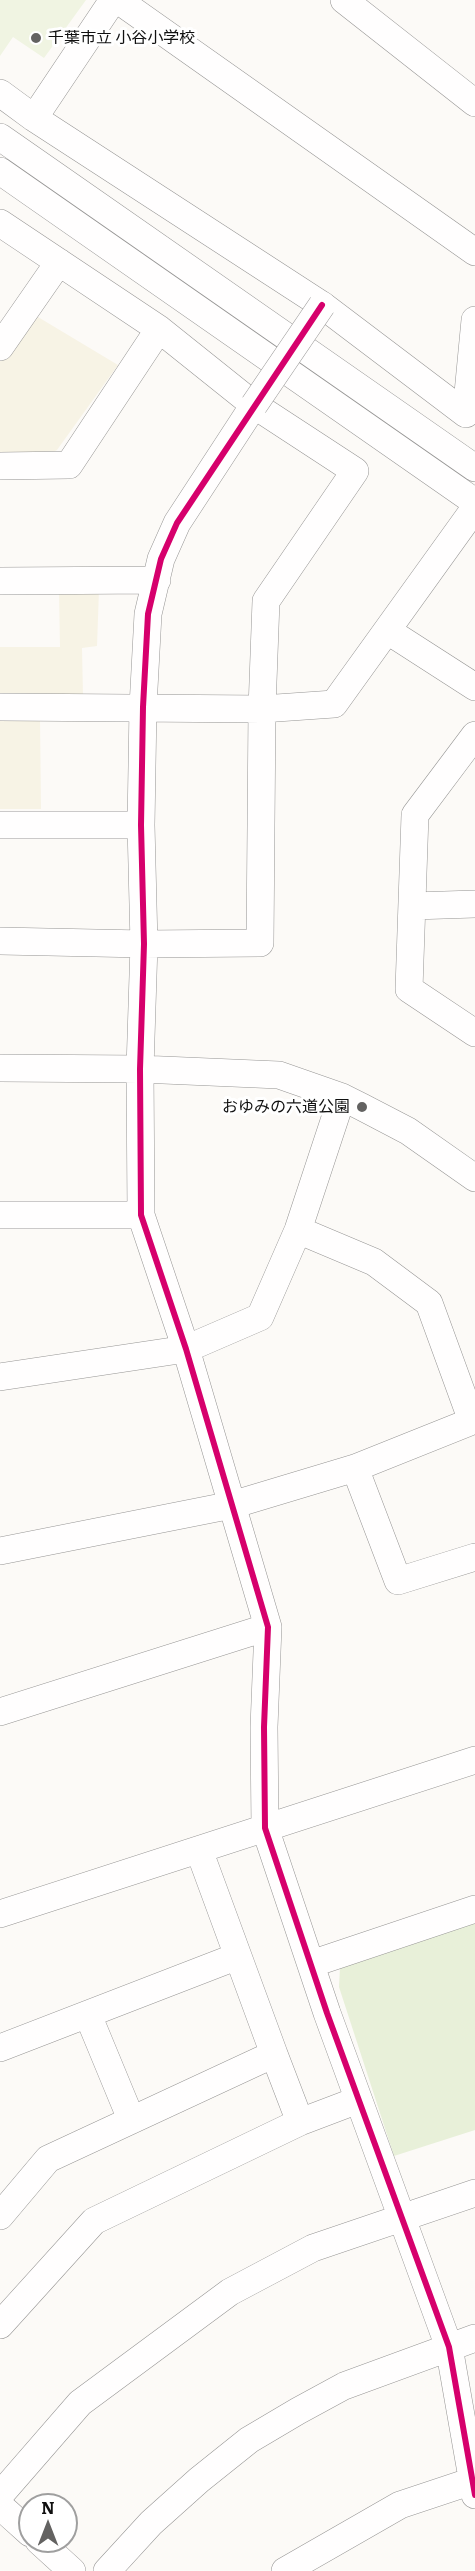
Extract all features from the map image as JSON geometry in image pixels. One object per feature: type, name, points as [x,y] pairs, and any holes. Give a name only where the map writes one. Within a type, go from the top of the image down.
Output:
[{"type":"street","points":[[34,118],[113,0]]},
{"type":"street","points":[[118,0],[475,252]]},
{"type":"street","points":[[344,0],[475,103]]},
{"type":"street","points":[[0,93],[34,118],[322,305],[466,414],[475,320]]},
{"type":"street","points":[[0,137],[475,468]]},
{"type":"street","points":[[0,171],[475,502]]},
{"type":"street","points":[[0,223],[159,329],[254,405],[355,471],[266,602],[262,709],[260,943],[144,944],[0,941]]},
{"type":"street","points":[[0,346],[58,262]]},
{"type":"street","points":[[285,2571],[400,2505],[474,2485],[449,2347],[358,2100],[265,1828],[264,1727],[268,1627],[186,1349],[141,1215],[140,1069],[144,944],[141,825],[143,707],[148,614],[161,559],[177,523],[322,305]]},
{"type":"street","points":[[0,466],[69,465],[159,329]]},
{"type":"street","points":[[0,707],[262,709],[334,704],[471,523]]},
{"type":"street","points":[[0,581],[157,580]]},
{"type":"street","points":[[388,631],[475,687]]},
{"type":"street","points":[[475,735],[415,815],[409,989],[475,1033]]},
{"type":"street","points":[[0,825],[141,825]]},
{"type":"street","points":[[413,906],[475,904]]},
{"type":"street","points":[[0,1068],[140,1069],[279,1075],[342,1097],[408,1131],[475,1178]]},
{"type":"street","points":[[0,1377],[186,1349],[260,1317],[298,1230],[342,1097]]},
{"type":"street","points":[[0,1215],[141,1215]]},
{"type":"street","points":[[0,1551],[232,1505],[356,1468],[473,1421],[429,1304],[374,1262],[298,1230]]},
{"type":"street","points":[[356,1468],[398,1581],[475,1557]]},
{"type":"street","points":[[0,1712],[268,1627]]},
{"type":"street","points":[[0,1914],[475,1760]]},
{"type":"street","points":[[200,1850],[300,2122]]},
{"type":"street","points":[[310,1964],[475,1909]]},
{"type":"street","points":[[0,2048],[238,1956]]},
{"type":"street","points":[[88,2015],[131,2119]]},
{"type":"street","points":[[0,2216],[48,2159],[274,2054]]},
{"type":"street","points":[[0,2323],[94,2221],[300,2122],[358,2100]]},
{"type":"street","points":[[0,2495],[80,2403],[230,2292],[313,2248],[475,2193]]},
{"type":"street","points":[[107,2571],[151,2523],[249,2440],[298,2410],[344,2386],[475,2338]]},
{"type":"street","points":[[0,2506],[18,2522]]},
{"type":"street","points":[[52,2553],[72,2571]]},
{"type":"shaded area","points":[[33,314],[118,365],[57,450],[48,455],[0,456],[0,359]]},
{"type":"shaded area","points":[[59,590],[99,590],[97,646],[82,648],[83,696],[0,696],[0,647],[60,647]]},
{"type":"shaded area","points":[[40,718],[41,809],[0,809],[0,719]]},
{"type":"green space","points":[[0,0],[86,0],[44,58],[13,37],[0,56]]},
{"type":"green space","points":[[475,1923],[475,2130],[394,2156],[339,1987],[340,1967]]},
{"type":"cycle path","points":[[322,305],[177,523],[161,559],[148,614],[143,707],[141,825],[144,944],[140,1069],[141,1215],[186,1349],[268,1627],[264,1727],[265,1828],[327,2013],[449,2347],[475,2495]]},
{"type":"place","name":"千葉市立 小谷小学校","points":[[36,38]]},
{"type":"place","name":"おゆみの六道公園","points":[[362,1107]]}]
